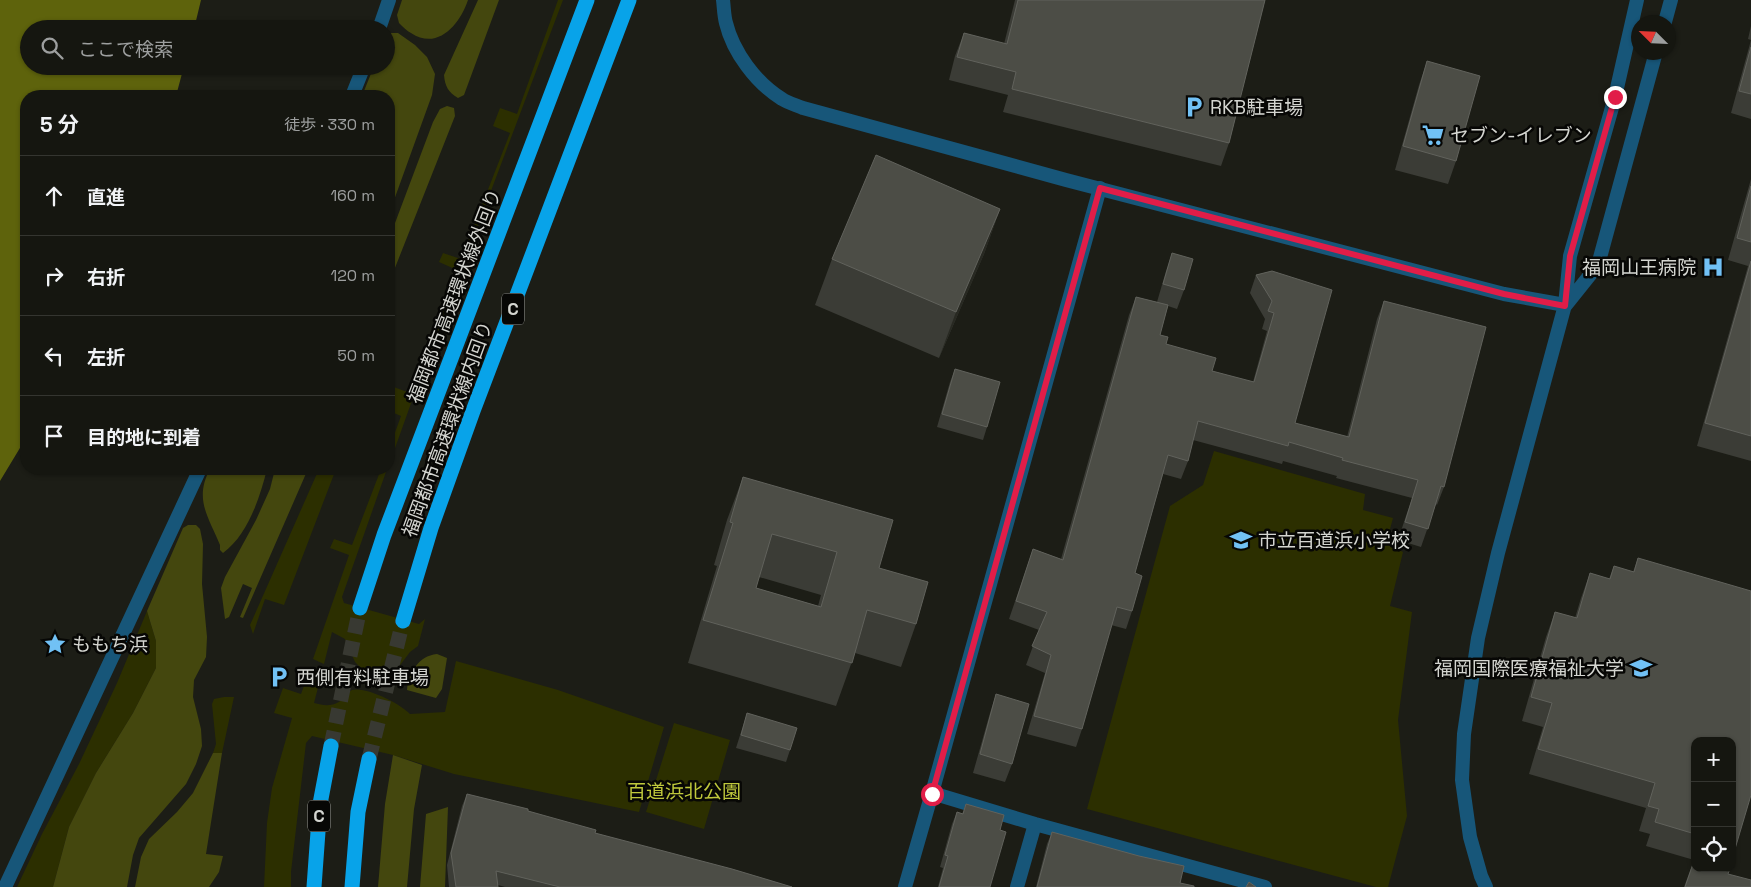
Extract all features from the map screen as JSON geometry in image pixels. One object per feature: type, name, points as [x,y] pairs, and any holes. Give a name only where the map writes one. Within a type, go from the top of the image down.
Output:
[{"type":"highway","name":"福岡都市高速環状線外回り","points":[[360,608],[384,535],[587,0]]},
{"type":"highway","name":"福岡都市高速環状線内回り","points":[[403,621],[431,528],[470,420],[629,0]]},
{"type":"highway","name":"C","points":[[314,887],[320,804],[331,746]]},
{"type":"highway","name":"C","points":[[352,887],[358,812],[369,759]]},
{"type":"street","points":[[382,20],[389,0]]},
{"type":"street","points":[[723,0],[726,24],[735,46],[752,73],[782,99],[803,108],[1504,294],[1565,306]]},
{"type":"street","points":[[1486,887],[1470,838],[1462,780],[1464,734],[1480,629],[1565,306],[1570,256],[1615,97],[1637,0]]},
{"type":"street","points":[[1666,15],[1671,0]]},
{"type":"street","points":[[1565,306],[1598,265],[1654,60]]},
{"type":"street","points":[[354,90],[360,75]]},
{"type":"street","points":[[905,887],[1100,188]]},
{"type":"street","points":[[5,887],[197,475]]},
{"type":"street","points":[[932,794],[1220,881],[1265,887]]},
{"type":"street","points":[[1017,887],[1035,824]]},
{"type":"green space","points":[[558,0],[563,0],[395,448],[395,432],[401,416],[395,414],[395,387],[410,393],[457,270],[439,262],[443,253],[461,259],[510,133],[493,126],[500,108],[517,114]]},
{"type":"green space","points":[[1214,451],[1365,494],[1363,510],[1393,518],[1386,544],[1403,552],[1390,606],[1412,612],[1398,720],[1407,816],[1388,887],[1376,887],[1087,809],[1170,506],[1203,485]]},
{"type":"green space","points":[[316,475],[334,475],[284,605],[265,599],[253,634],[250,625]]},
{"type":"green space","points":[[379,475],[385,475],[342,597],[344,603],[419,624],[425,619],[418,646],[410,652],[398,668],[389,674],[368,672],[361,668],[355,662],[345,639],[332,632],[324,664],[313,659],[349,555],[330,548],[334,539],[352,545]]},
{"type":"green space","points":[[147,611],[156,641],[156,668],[133,713],[96,773],[69,827],[53,887],[17,887],[42,834],[79,764],[117,683]]},
{"type":"green space","points":[[456,661],[558,690],[664,727],[639,812],[454,774],[393,755],[312,736],[306,743],[291,872],[291,887],[264,887],[267,823],[272,788],[292,718],[274,713],[283,688],[301,694],[308,675],[320,680],[314,703],[333,704],[341,701],[352,690],[358,689],[383,697],[399,705],[410,714],[445,712]]},
{"type":"green space","points":[[234,697],[222,753],[213,753],[216,744],[212,704],[214,699]]},
{"type":"green space","name":"百道浜北公園","points":[[674,723],[730,740],[704,829],[646,812]]},
{"type":"shaded area","points":[[0,0],[201,0],[196,20],[20,20],[20,75],[182,75],[178,90],[20,90],[20,448],[0,481]]},
{"type":"shaded area","points":[[402,0],[468,0],[454,26],[439,37],[430,39],[421,38],[411,33],[399,23],[397,15]]},
{"type":"shaded area","points":[[478,0],[499,0],[464,95],[458,98],[448,88],[444,75]]},
{"type":"shaded area","points":[[395,33],[398,33],[415,45],[427,57],[435,74],[432,95],[395,197],[395,90],[364,90],[370,75],[395,75]]},
{"type":"shaded area","points":[[447,106],[454,108],[455,116],[395,268],[395,223],[433,122],[440,109]]},
{"type":"shaded area","points":[[207,475],[265,475],[252,515],[239,536],[223,553],[220,550],[220,545],[204,507],[203,489]]},
{"type":"shaded area","points":[[274,475],[305,475],[243,618],[240,617],[252,588],[243,584],[229,617],[225,619],[221,588],[270,489]]},
{"type":"shaded area","points":[[188,525],[196,525],[200,529],[203,544],[202,584],[207,637],[206,657],[194,680],[193,697],[201,729],[202,746],[196,764],[186,784],[139,838],[133,855],[127,887],[53,887],[69,827],[96,773],[133,713],[156,668],[156,641],[147,611],[183,528]]},
{"type":"shaded area","points":[[437,654],[447,658],[442,689],[436,698],[407,690],[410,677],[416,666],[430,655]]},
{"type":"shaded area","points":[[213,753],[222,753],[206,854],[223,856],[219,872],[209,887],[135,887],[141,857],[149,839],[177,812],[193,793]]},
{"type":"shaded area","points":[[393,755],[422,765],[414,809],[407,887],[378,887],[385,804]]},
{"type":"shaded area","points":[[448,807],[445,887],[420,887],[426,814]]},
{"type":"building","points":[[1018,0],[1265,0],[1229,143],[1012,89],[1016,72],[957,57],[964,33],[1007,44]]},
{"type":"building","points":[[1751,47],[1751,94],[1739,91]]},
{"type":"building","name":"セブン-イレブン","points":[[1427,61],[1480,76],[1456,161],[1403,146]]},
{"type":"building","points":[[876,155],[1000,209],[956,312],[832,259]]},
{"type":"building","points":[[1751,186],[1751,242],[1737,238]]},
{"type":"building","points":[[1172,253],[1193,259],[1184,290],[1163,284]]},
{"type":"building","points":[[1751,261],[1751,436],[1705,423]]},
{"type":"building","points":[[1272,271],[1332,290],[1295,423],[1349,437],[1384,301],[1486,327],[1444,487],[1441,486],[1428,529],[1405,522],[1418,480],[1342,460],[1343,458],[1289,442],[1288,446],[1198,421],[1188,461],[1168,455],[1135,573],[1142,576],[1132,611],[1117,607],[1082,729],[1034,716],[1051,655],[1032,646],[1047,612],[1016,601],[1033,549],[1063,560],[1136,297],[1168,305],[1160,335],[1168,337],[1166,344],[1216,358],[1212,371],[1254,382],[1274,313],[1268,311],[1272,301],[1256,275]]},
{"type":"building","points":[[955,369],[1000,382],[987,427],[942,414]]},
{"type":"building","points":[[743,477],[893,520],[879,568],[928,582],[916,624],[867,610],[852,663],[703,620],[733,523],[730,522]],"holes":[[[772,534],[837,552],[821,607],[756,588]]]},
{"type":"building","name":"福岡国際医療福祉大学","points":[[1638,558],[1751,591],[1751,795],[1736,846],[1736,737],[1691,737],[1691,833],[1655,822],[1659,809],[1648,806],[1655,783],[1538,749],[1552,703],[1531,697],[1555,612],[1577,618],[1590,573],[1610,579],[1614,566],[1634,572]]},
{"type":"building","points":[[996,694],[1029,704],[1012,764],[980,754]]},
{"type":"building","points":[[747,713],[797,728],[790,750],[741,735]]},
{"type":"building","points":[[467,794],[528,809],[528,811],[596,830],[595,833],[792,887],[560,887],[496,871],[498,887],[456,887],[451,853]]},
{"type":"building","points":[[966,804],[1004,815],[1000,830],[1006,832],[990,887],[939,887],[948,856],[945,855],[957,812],[963,814]]},
{"type":"building","points":[[1052,832],[1139,856],[1184,866],[1180,883],[1194,887],[1037,887]]},
{"type":"building","points":[[1691,870],[1691,872],[1729,872],[1728,874],[1751,880],[1751,887],[1685,887]]},
{"type":"building","points":[[1249,882],[1256,887],[1246,887]]},
{"type":"tunnel","points":[[331,746],[360,608]]},
{"type":"tunnel","points":[[369,759],[403,621]]},
{"type":"place","name":"RKB駐車場","points":[[1194,107]]},
{"type":"place","name":"セブン-イレブン","points":[[1433,135]]},
{"type":"place","name":"福岡山王病院","points":[[1713,267]]},
{"type":"place","name":"市立百道浜小学校","points":[[1241,540]]},
{"type":"place","name":"ももち浜","points":[[55,644]]},
{"type":"place","name":"福岡国際医療福祉大学","points":[[1641,668]]},
{"type":"place","name":"西側有料駐車場","points":[[279,677]]},
{"type":"route","points":[[932,794],[1100,188],[1504,294],[1565,306],[1570,256],[1615,97]]}]
